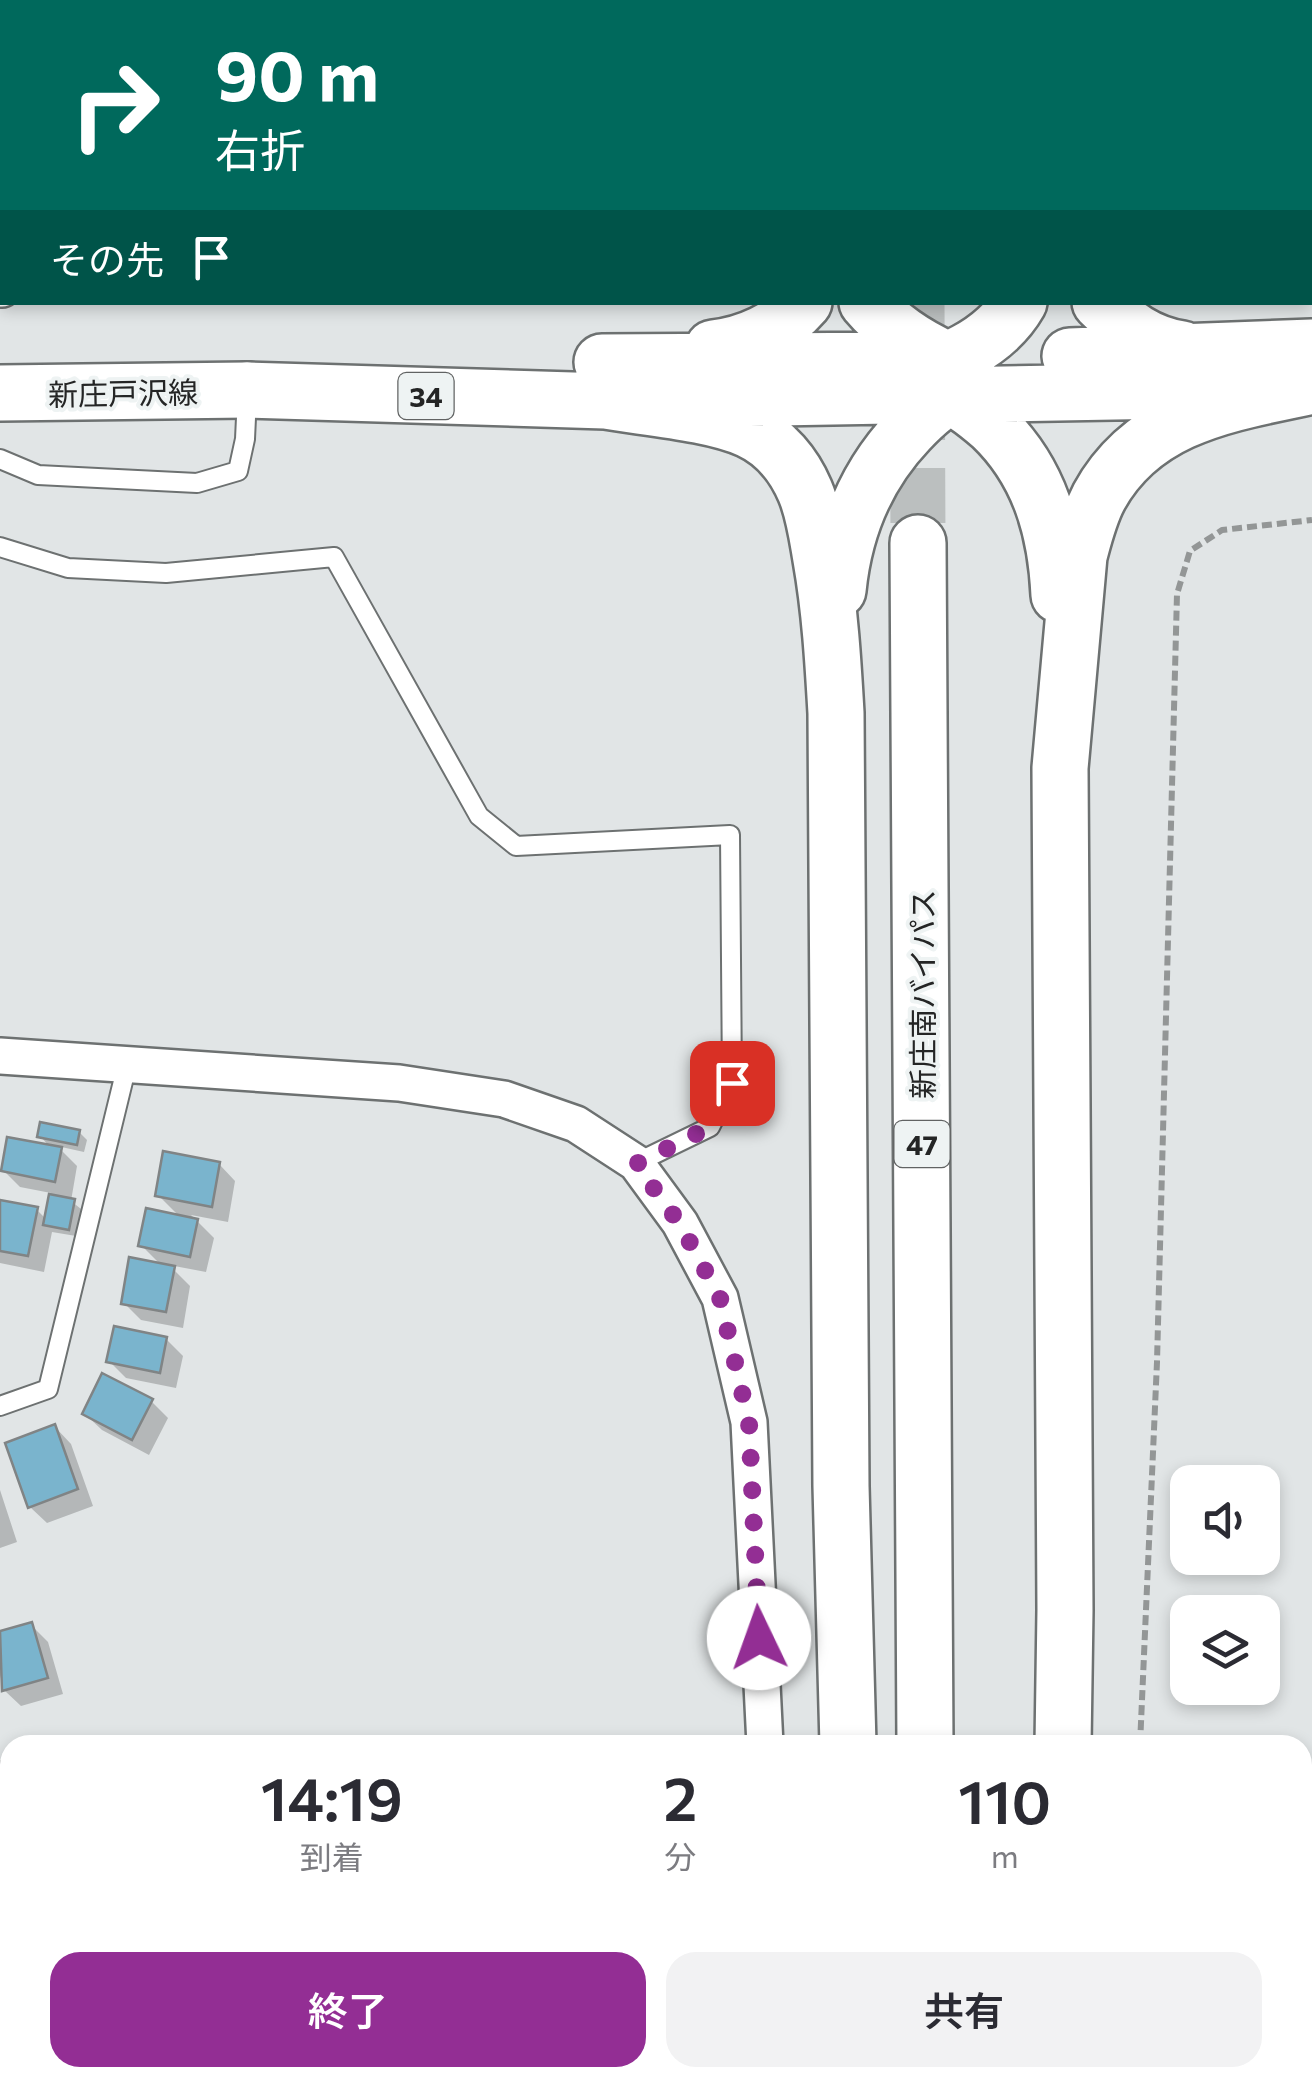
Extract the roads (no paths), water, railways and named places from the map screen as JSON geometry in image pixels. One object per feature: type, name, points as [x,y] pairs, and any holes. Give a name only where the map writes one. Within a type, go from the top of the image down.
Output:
[{"type":"main road","points":[[603,382],[756,337],[779,325],[801,305]]},
{"type":"main road","points":[[869,305],[900,334],[965,378],[980,415],[1025,465],[1040,495],[1058,566],[1065,1590],[1062,1735]]},
{"type":"main road","points":[[848,1735],[841,1486],[836,713],[840,575],[861,499],[878,468],[926,413],[965,378],[1017,305]]},
{"type":"main road","points":[[1103,305],[1120,323],[1141,336],[1166,346],[1206,352]]},
{"type":"main road","points":[[796,379],[1078,375],[1206,352],[1312,347]]},
{"type":"main road","points":[[1078,375],[1208,392],[1312,385]]},
{"type":"main road","points":[[603,382],[965,378]]},
{"type":"main road","points":[[603,382],[749,430],[776,448],[793,468],[806,493],[816,528],[832,638],[836,713]]},
{"type":"main road","name":"34","points":[[247,390],[603,382]]},
{"type":"main road","points":[[1060,768],[1079,556],[1099,498],[1116,472],[1160,432],[1189,417],[1312,385]]},
{"type":"main road","name":"新庄戸沢線","points":[[0,394],[247,390]]},
{"type":"main road","name":"新庄南バイパス","points":[[918,543],[925,1735]]},
{"type":"street","points":[[0,1056],[399,1083],[504,1099],[576,1124],[636,1164],[680,1224],[720,1298],[749,1422],[764,1735]]},
{"type":"lane","points":[[0,460],[38,475],[198,482],[238,471],[245,439],[247,390]]},
{"type":"lane","points":[[0,547],[68,568],[166,573],[334,557],[480,816],[516,846],[730,835],[732,1083],[710,1127],[636,1164]]},
{"type":"lane","points":[[0,1406],[48,1389],[126,1064]]},
{"type":"tunnel","points":[[917,305],[918,543]]}]
